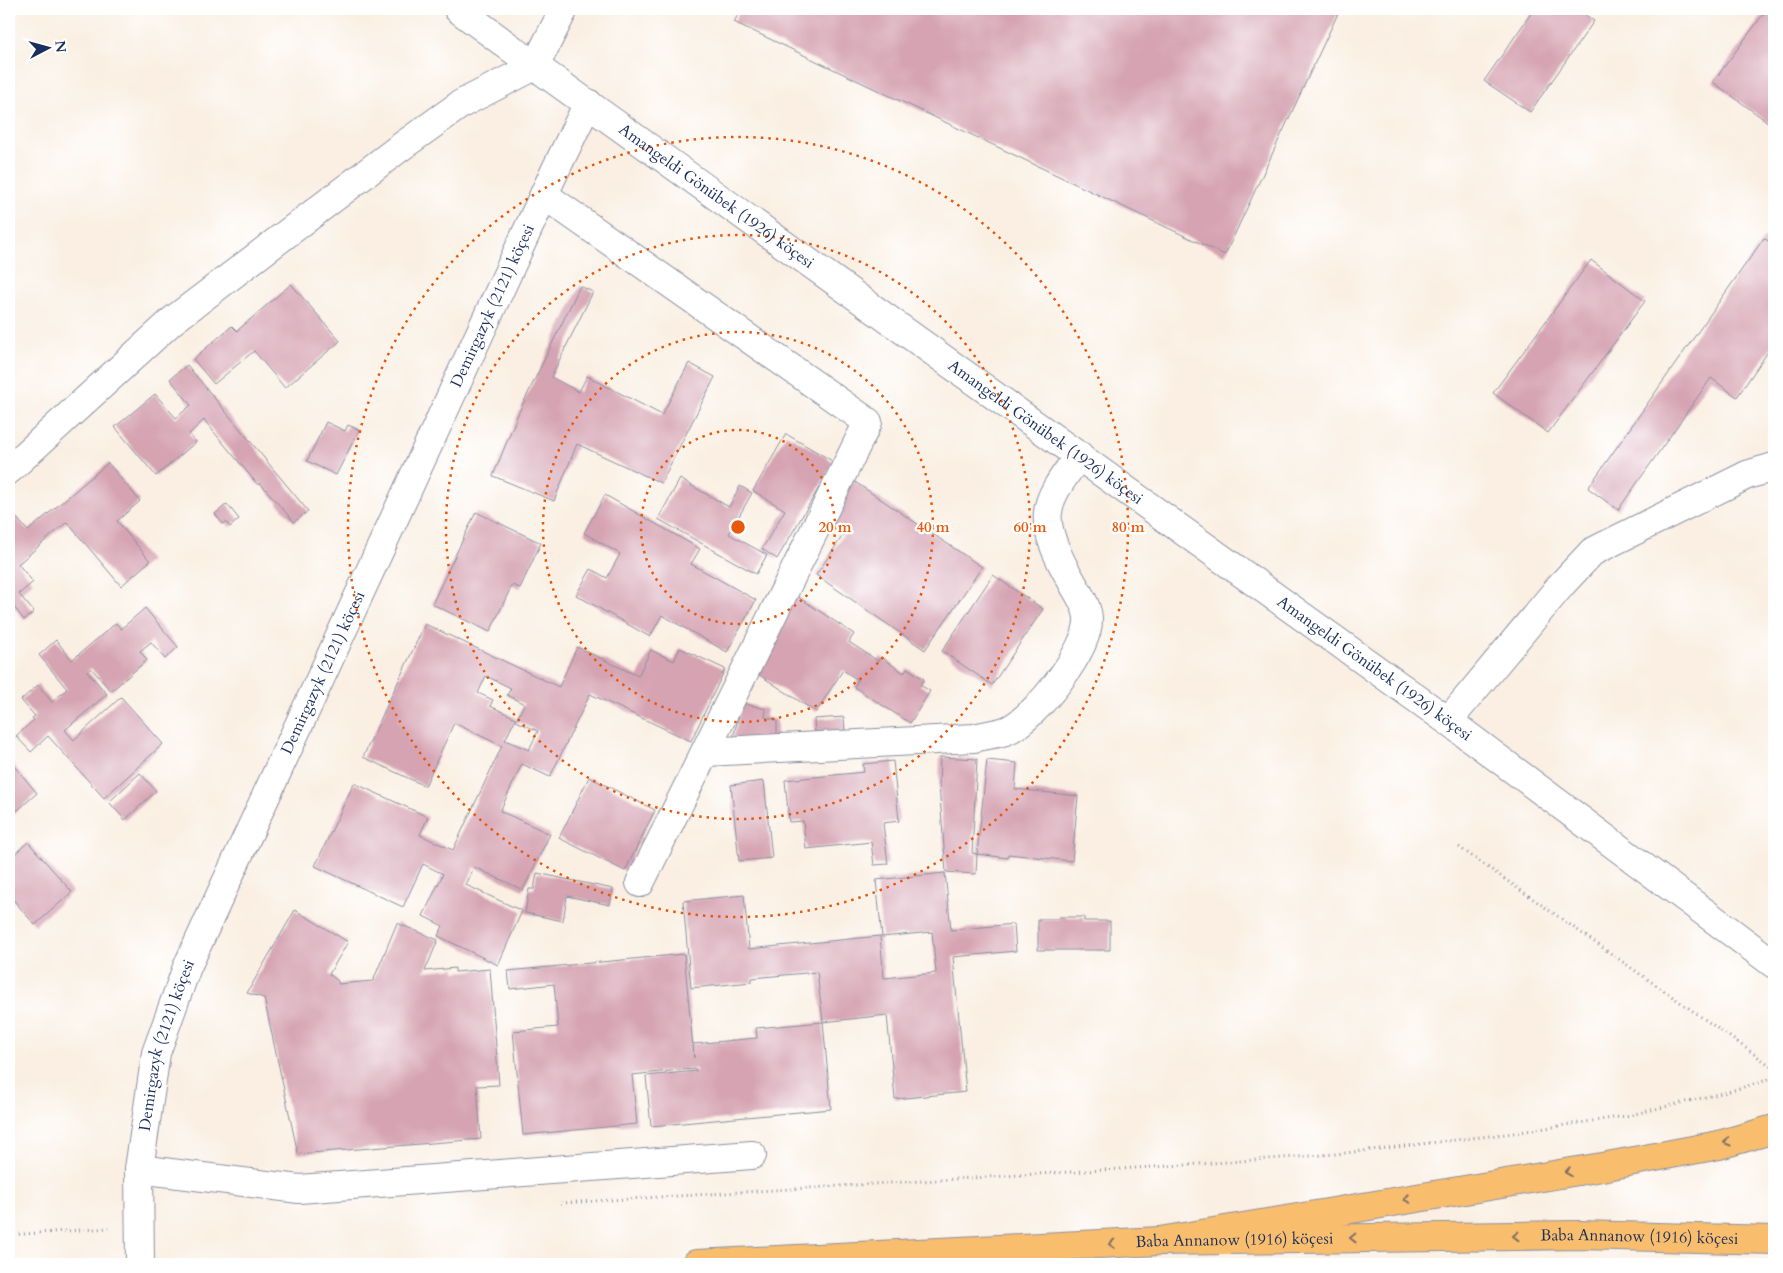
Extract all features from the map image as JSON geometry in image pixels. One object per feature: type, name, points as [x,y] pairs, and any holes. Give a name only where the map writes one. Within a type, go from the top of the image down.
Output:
[{"type":"main road","points":[[1160,1241],[1602,1167],[1719,1144],[1774,1128]]},
{"type":"main road","name":"Baba Annanow (1916) köçesi","points":[[696,1264],[1160,1241],[1579,1235],[1774,1240]]},
{"type":"street","name":"Amangeldi Gönübek (1926) köçesi","points":[[458,9],[1448,720],[1774,964]]},
{"type":"street","points":[[12,462],[180,315],[461,104],[535,66],[564,9]]},
{"type":"street","name":"Demirgazyk (2121) köçesi","points":[[140,1264],[139,1168],[156,1053],[187,967],[588,103]]},
{"type":"street","points":[[544,195],[868,422],[640,884]]},
{"type":"street","points":[[705,752],[974,738],[1008,730],[1032,714],[1069,668],[1085,637],[1088,618],[1082,599],[1056,551],[1048,513],[1051,499],[1079,455]]},
{"type":"street","points":[[1448,720],[1562,584],[1592,552],[1747,475],[1774,467]]},
{"type":"street","points":[[139,1168],[299,1189],[752,1155]]},
{"type":"path","points":[[1459,847],[1774,1068]]},
{"type":"path","points":[[558,1203],[1175,1166],[1337,1154],[1506,1134],[1626,1116],[1727,1092],[1774,1078]]},
{"type":"path","points":[[9,1235],[140,1225]]},
{"type":"building","points":[[741,9],[1340,9],[1225,255],[734,22]]},
{"type":"building","points":[[1534,9],[1577,9],[1594,21],[1530,112],[1484,81]]},
{"type":"building","points":[[1767,9],[1774,9],[1774,115],[1769,123],[1713,82]]},
{"type":"building","points":[[1764,238],[1774,245],[1774,343],[1737,397],[1711,378],[1618,510],[1588,488]]},
{"type":"building","points":[[1591,260],[1645,301],[1548,433],[1493,393]]},
{"type":"building","points":[[291,284],[340,341],[285,388],[254,351],[214,384],[193,359],[232,326],[237,331]]},
{"type":"building","points":[[580,286],[593,292],[551,377],[579,392],[587,376],[662,415],[689,363],[715,377],[661,483],[577,444],[554,501],[493,476],[518,414]]},
{"type":"building","points":[[187,365],[308,511],[294,522],[260,483],[258,485],[204,420],[189,434],[196,442],[156,476],[115,427],[155,394],[176,418],[191,405],[170,379]]},
{"type":"building","points":[[326,422],[345,431],[348,425],[359,430],[336,475],[307,461]]},
{"type":"building","points":[[786,434],[834,462],[777,559],[762,549],[785,510],[753,491]]},
{"type":"building","points":[[108,463],[140,501],[117,521],[150,561],[121,586],[67,522],[18,564],[33,582],[19,594],[34,612],[24,620],[14,607],[9,611],[9,522],[15,516],[28,531]]},
{"type":"building","points":[[680,479],[729,507],[740,486],[752,493],[729,534],[767,555],[756,574],[658,519]]},
{"type":"building","points":[[852,480],[982,567],[925,650],[816,575],[846,531],[829,521]]},
{"type":"building","points":[[605,495],[700,549],[691,564],[756,600],[727,652],[662,615],[650,637],[576,595],[591,569],[607,578],[620,554],[584,533]]},
{"type":"building","points":[[227,504],[239,519],[230,527],[226,522],[223,524],[215,514]]},
{"type":"building","points":[[476,512],[541,543],[520,588],[512,585],[490,632],[432,604]]},
{"type":"building","points":[[993,575],[1043,609],[992,685],[942,651]]},
{"type":"building","points":[[792,593],[854,634],[849,642],[878,661],[881,657],[904,673],[907,668],[924,679],[920,685],[930,691],[910,723],[854,687],[858,680],[843,670],[816,712],[752,670]]},
{"type":"building","points":[[145,608],[178,647],[165,659],[151,642],[140,651],[147,660],[111,691],[91,668],[87,671],[107,694],[65,730],[74,740],[121,697],[163,744],[104,798],[48,736],[31,752],[16,736],[34,720],[32,718],[35,716],[21,700],[38,685],[52,702],[67,689],[39,655],[56,640],[72,660],[116,623],[121,629]]},
{"type":"building","points":[[425,624],[559,687],[577,647],[638,676],[651,650],[674,661],[680,648],[725,669],[691,741],[590,694],[550,777],[522,764],[500,811],[550,834],[523,890],[474,867],[466,885],[522,911],[498,965],[438,936],[443,926],[423,916],[443,874],[423,864],[403,907],[315,866],[354,783],[428,817],[420,835],[453,850],[502,746],[454,723],[425,786],[363,757]],"holes":[[[486,676],[511,688],[507,695],[524,704],[516,721],[538,731],[529,750],[505,740],[516,718],[490,706],[493,700],[478,693]]]},
{"type":"building","points":[[742,703],[766,709],[765,717],[777,720],[777,739],[732,742]]},
{"type":"building","points":[[844,717],[845,731],[815,734],[814,719]]},
{"type":"building","points":[[940,757],[977,759],[972,853],[977,854],[976,874],[946,872],[939,785]]},
{"type":"building","points":[[9,760],[37,793],[9,818]]},
{"type":"building","points":[[987,760],[1017,763],[1015,789],[1078,796],[1072,861],[1008,854],[1008,858],[977,854]]},
{"type":"building","points":[[893,761],[899,821],[883,823],[888,864],[874,865],[871,842],[806,849],[803,821],[789,822],[785,780],[864,772],[863,764]]},
{"type":"building","points":[[140,773],[156,791],[125,820],[109,802]]},
{"type":"building","points":[[589,777],[655,810],[625,871],[559,838]]},
{"type":"building","points":[[764,781],[772,858],[739,861],[731,785]]},
{"type":"building","points":[[28,842],[72,892],[35,925],[9,895],[9,859]]},
{"type":"building","points":[[537,873],[613,889],[610,905],[567,896],[563,921],[525,913],[529,889],[534,889]]},
{"type":"building","points":[[945,873],[951,930],[1014,924],[1016,951],[953,957],[966,1092],[895,1099],[887,1015],[823,1022],[817,972],[752,978],[752,982],[691,988],[683,901],[744,895],[749,949],[880,936],[884,978],[936,973],[932,932],[882,937],[876,880]]},
{"type":"building","points":[[295,910],[348,942],[329,974],[338,981],[338,984],[373,981],[397,923],[438,940],[425,971],[455,968],[455,972],[490,969],[499,1085],[477,1086],[481,1139],[298,1154],[264,998],[247,993]]},
{"type":"building","points":[[1059,917],[1084,917],[1084,921],[1110,921],[1110,950],[1038,950],[1038,919],[1059,919]]},
{"type":"building","points":[[684,954],[694,1058],[693,1044],[757,1038],[756,1028],[823,1022],[831,1109],[651,1126],[646,1076],[696,1071],[696,1069],[679,1070],[632,1075],[637,1124],[523,1135],[513,1031],[558,1027],[554,984],[510,989],[508,971]]}]
